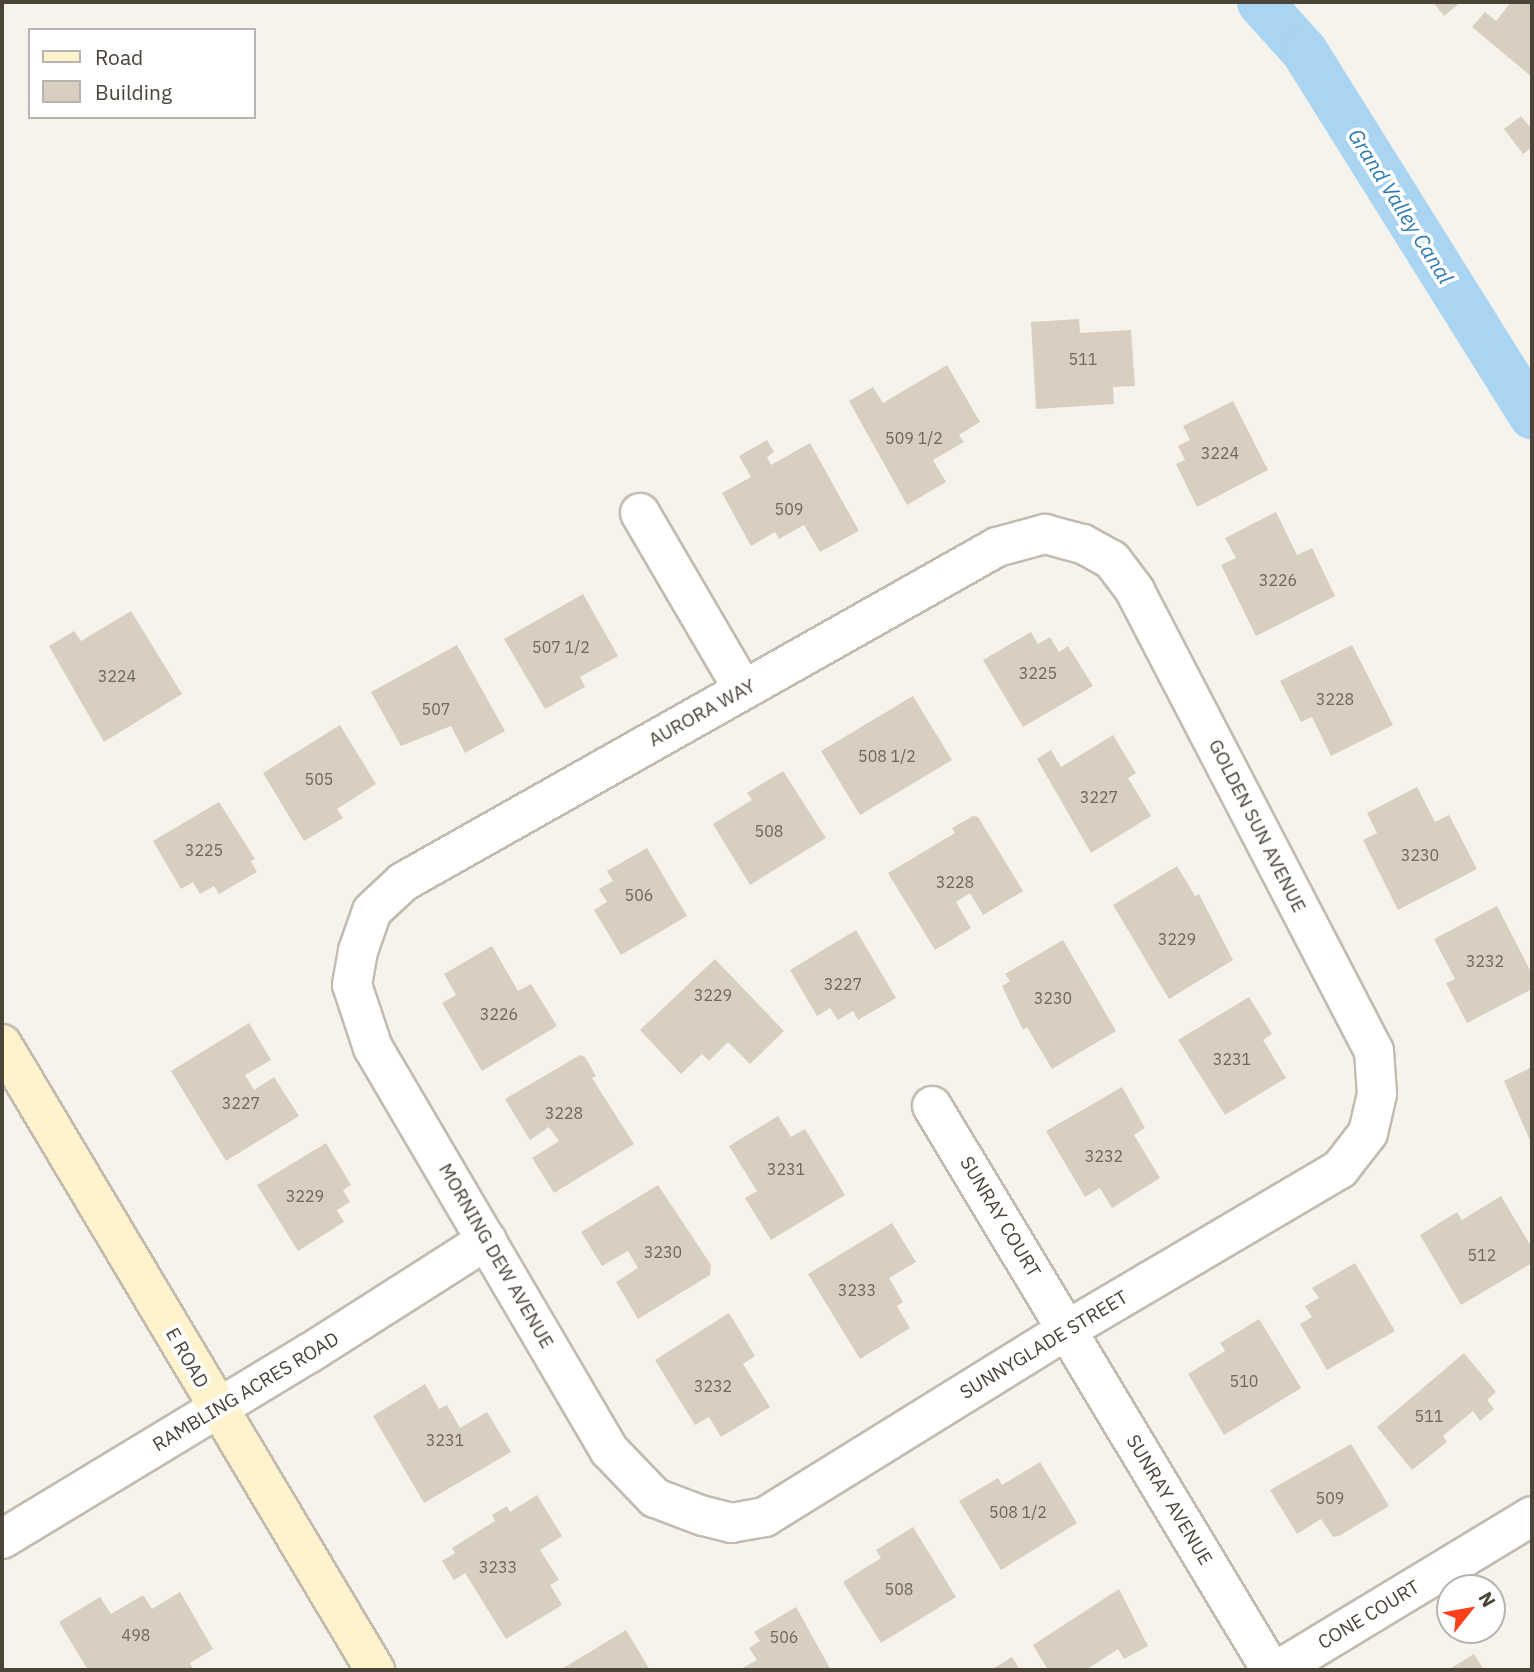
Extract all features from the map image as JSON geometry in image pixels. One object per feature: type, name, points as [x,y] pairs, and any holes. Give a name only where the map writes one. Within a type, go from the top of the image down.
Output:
[{"type":"street","points":[[640,513],[743,689]]},
{"type":"street","name":"AURORA WAY","points":[[358,951],[372,911],[403,882],[743,689],[997,547],[1045,534],[1083,544]]},
{"type":"street","name":"GOLDEN SUN AVENUE","points":[[1083,544],[1112,560],[1135,591],[1374,1051],[1377,1094],[1368,1133]]},
{"type":"street","name":"MORNING DEW AVENUE","points":[[358,951],[352,985],[373,1048],[609,1450],[655,1498],[703,1516]]},
{"type":"street","name":"E ROAD","points":[[2,1044],[374,1670]]},
{"type":"street","name":"SUNRAY COURT","points":[[932,1106],[1068,1329]]},
{"type":"street","name":"SUNNYGLADE STREET","points":[[703,1516],[732,1523],[765,1517],[1068,1329],[1340,1169],[1368,1133]]},
{"type":"street","name":"RAMBLING ACRES ROAD","points":[[2,1539],[217,1409],[487,1240]]},
{"type":"street","name":"SUNRAY AVENUE","points":[[1068,1329],[1271,1670]]},
{"type":"street","name":"CONE COURT","points":[[1279,1670],[1532,1516]]},
{"type":"building","points":[[1433,2],[1461,2],[1444,16]]},
{"type":"building","points":[[1511,2],[1532,2],[1532,77],[1472,27],[1485,12],[1496,21]]},
{"type":"building","points":[[1521,116],[1529,126],[1532,124],[1532,147],[1523,154],[1504,129]]},
{"type":"building","points":[[1079,319],[1080,333],[1131,330],[1135,386],[1113,387],[1114,404],[1036,409],[1031,322]]},
{"type":"building","points":[[947,365],[980,422],[959,435],[964,442],[933,460],[946,482],[907,505],[849,401],[873,387],[883,403]]},
{"type":"building","points":[[1233,401],[1268,470],[1197,507],[1176,464],[1185,460],[1178,446],[1190,440],[1183,426]]},
{"type":"building","points":[[767,440],[774,452],[767,457],[771,465],[810,443],[859,531],[820,552],[804,525],[779,539],[775,532],[751,546],[722,493],[751,477],[739,456]]},
{"type":"building","points":[[1276,512],[1297,555],[1312,548],[1335,596],[1256,636],[1221,565],[1236,558],[1225,538]]},
{"type":"building","points":[[583,594],[618,656],[580,677],[585,687],[545,709],[504,639]]},
{"type":"building","points":[[131,611],[182,694],[104,742],[49,646],[74,631],[81,641]]},
{"type":"building","points":[[1031,632],[1038,644],[1050,637],[1059,652],[1068,646],[1093,686],[1023,727],[983,660]]},
{"type":"building","points":[[457,645],[505,731],[465,753],[451,726],[401,746],[371,692]]},
{"type":"building","points":[[1352,645],[1393,725],[1331,756],[1312,717],[1301,722],[1280,681]]},
{"type":"building","points":[[913,696],[952,760],[860,815],[821,751]]},
{"type":"building","points":[[340,725],[376,784],[337,809],[343,818],[304,841],[263,773]]},
{"type":"building","points":[[1113,735],[1136,773],[1128,778],[1151,816],[1091,853],[1037,759],[1051,750],[1061,767]]},
{"type":"building","points":[[783,771],[826,838],[750,885],[713,824],[752,800],[747,793]]},
{"type":"building","points":[[1417,787],[1435,822],[1449,815],[1477,869],[1398,910],[1363,840],[1377,833],[1367,813]]},
{"type":"building","points":[[219,802],[255,859],[251,861],[257,872],[219,894],[214,886],[200,894],[193,882],[181,889],[153,841]]},
{"type":"building","points":[[973,816],[978,817],[1023,891],[983,915],[970,893],[956,902],[971,928],[935,950],[888,873],[955,833],[952,828]]},
{"type":"building","points":[[647,848],[687,916],[621,955],[594,910],[607,902],[599,889],[613,881],[607,871]]},
{"type":"building","points":[[1177,866],[1195,896],[1199,894],[1233,960],[1169,999],[1113,905]]},
{"type":"building","points":[[1497,906],[1532,974],[1532,989],[1467,1023],[1446,983],[1455,979],[1434,939]]},
{"type":"building","points":[[856,930],[896,998],[858,1020],[853,1011],[838,1020],[830,1008],[817,1016],[790,970]]},
{"type":"building","points":[[1063,940],[1116,1031],[1052,1069],[1027,1027],[1023,1030],[1002,986],[1010,981],[1005,974]]},
{"type":"building","points":[[492,946],[518,991],[531,984],[557,1026],[482,1071],[442,1003],[456,995],[444,974]]},
{"type":"building","points":[[715,959],[784,1031],[750,1064],[728,1042],[709,1061],[702,1054],[681,1074],[640,1030]]},
{"type":"building","points":[[1249,997],[1272,1034],[1263,1040],[1286,1078],[1225,1115],[1178,1040]]},
{"type":"building","points":[[249,1023],[271,1060],[245,1075],[254,1090],[274,1077],[299,1116],[226,1161],[171,1071]]},
{"type":"building","points":[[580,1055],[585,1057],[596,1076],[592,1078],[634,1144],[554,1193],[532,1158],[559,1141],[549,1127],[530,1140],[505,1099]]},
{"type":"building","points":[[1532,1067],[1532,1145],[1504,1081]]},
{"type":"building","points":[[1122,1087],[1145,1128],[1134,1135],[1160,1178],[1112,1208],[1100,1188],[1085,1197],[1046,1131]]},
{"type":"building","points":[[778,1116],[791,1137],[805,1129],[845,1195],[771,1240],[745,1198],[757,1191],[729,1146]]},
{"type":"building","points":[[326,1143],[351,1185],[343,1190],[350,1202],[337,1210],[344,1222],[298,1251],[257,1185]]},
{"type":"building","points":[[658,1185],[711,1265],[710,1275],[638,1319],[616,1282],[638,1268],[628,1251],[602,1266],[581,1232]]},
{"type":"building","points":[[1501,1196],[1532,1248],[1532,1263],[1461,1305],[1420,1235],[1457,1212],[1462,1220]]},
{"type":"building","points":[[892,1223],[916,1262],[889,1278],[903,1302],[897,1306],[910,1328],[860,1359],[808,1274]]},
{"type":"building","points":[[1355,1263],[1395,1331],[1327,1370],[1300,1324],[1312,1317],[1305,1306],[1319,1298],[1312,1288]]},
{"type":"building","points":[[729,1313],[755,1356],[743,1364],[770,1407],[721,1437],[709,1417],[695,1425],[655,1360]]},
{"type":"building","points":[[1259,1319],[1301,1388],[1224,1435],[1188,1374],[1225,1351],[1220,1343]]},
{"type":"building","points":[[1464,1353],[1496,1392],[1487,1400],[1494,1409],[1480,1421],[1473,1411],[1443,1436],[1447,1442],[1412,1470],[1377,1427]]},
{"type":"building","points":[[425,1384],[439,1409],[447,1405],[460,1428],[487,1412],[511,1452],[424,1503],[373,1416]]},
{"type":"building","points":[[1351,1444],[1389,1506],[1339,1536],[1333,1537],[1321,1519],[1297,1534],[1270,1490]]},
{"type":"building","points":[[1040,1462],[1077,1523],[1001,1570],[959,1501],[998,1478],[1002,1485]]},
{"type":"building","points":[[537,1495],[562,1536],[540,1550],[559,1580],[550,1585],[562,1605],[506,1639],[465,1573],[454,1580],[442,1561],[455,1553],[452,1548],[495,1521],[492,1515],[507,1506],[510,1512]]},
{"type":"building","points":[[913,1527],[956,1597],[881,1643],[843,1582],[881,1558],[876,1550]]},
{"type":"building","points":[[1119,1589],[1148,1646],[1124,1659],[1118,1649],[1086,1670],[1048,1670],[1033,1645]]},
{"type":"building","points":[[180,1592],[213,1649],[190,1663],[194,1670],[88,1670],[59,1622],[100,1597],[111,1614],[143,1595],[152,1609]]},
{"type":"building","points":[[796,1607],[831,1670],[739,1670],[757,1660],[749,1648],[760,1641],[754,1632]]},
{"type":"building","points":[[626,1630],[650,1670],[560,1670]]},
{"type":"building","points":[[1474,1654],[1484,1670],[1448,1670]]},
{"type":"building","points":[[1012,1657],[1020,1670],[991,1670]]},
{"type":"waterway","name":"Grand Valley Canal","points":[[1260,2],[1304,51],[1532,416]]}]
